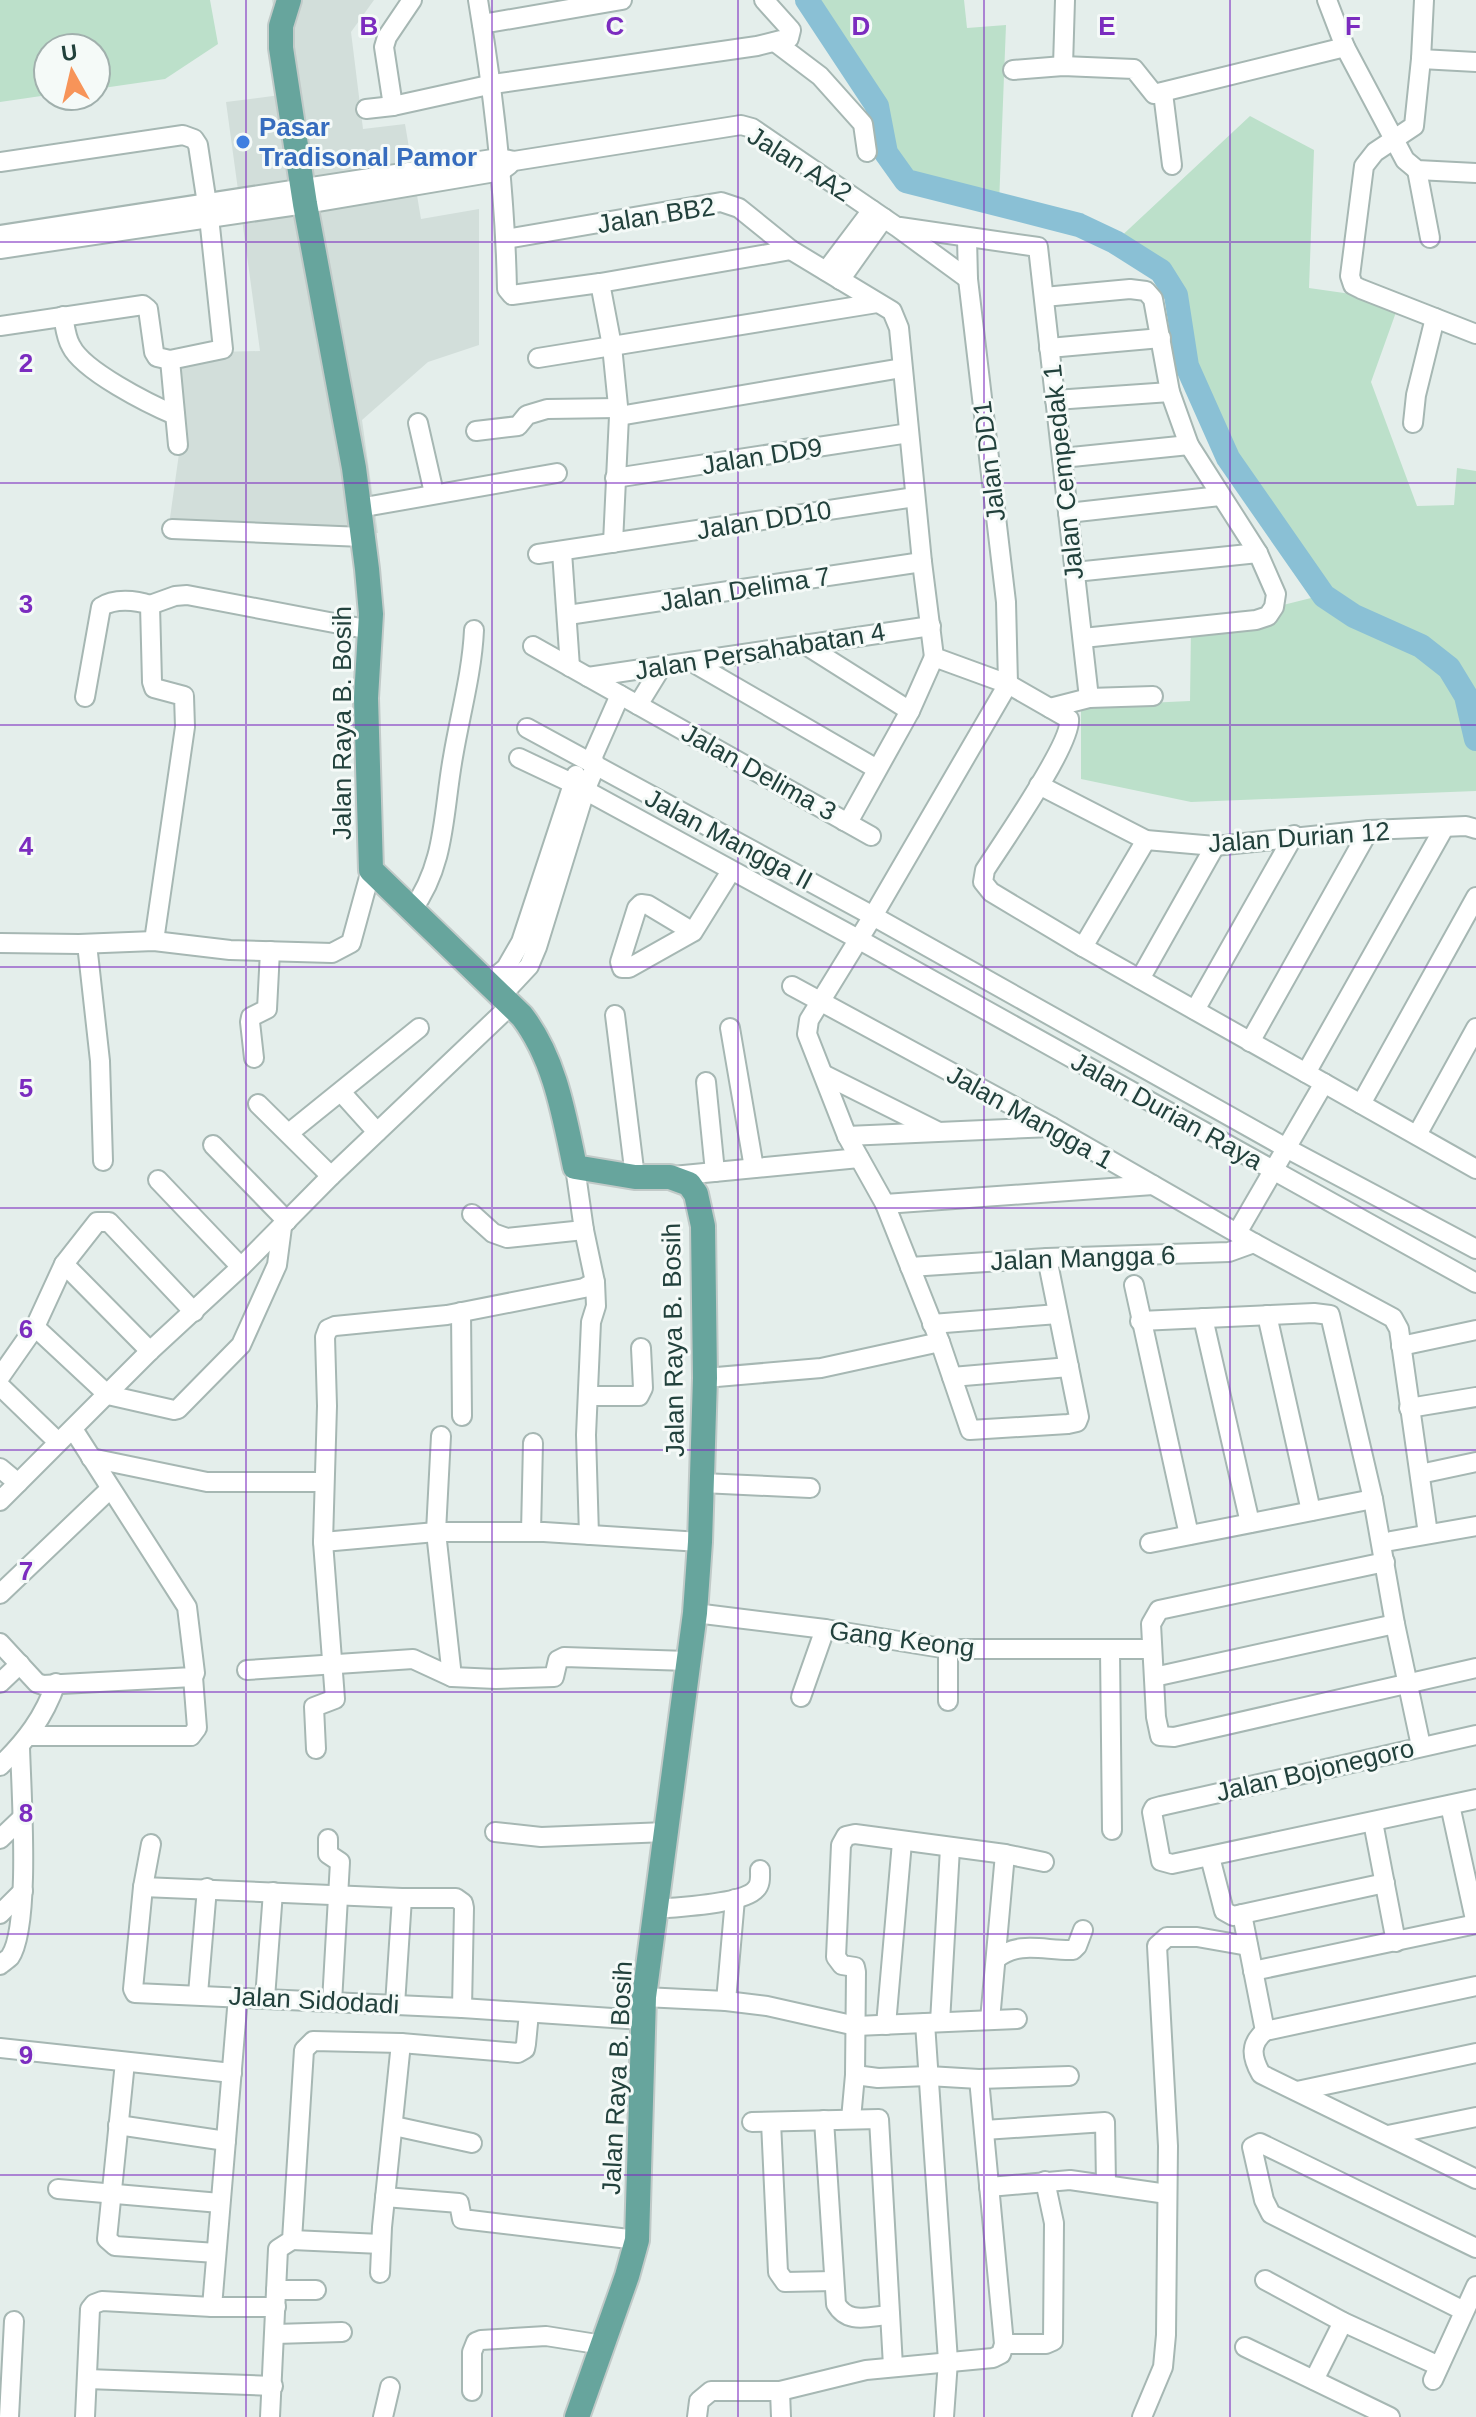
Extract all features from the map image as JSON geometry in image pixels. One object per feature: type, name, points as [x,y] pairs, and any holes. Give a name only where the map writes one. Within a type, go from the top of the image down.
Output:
[{"type":"main road","name":"Jalan Raya B. Bosih","points":[[289,0],[281,26],[281,48],[363,537],[371,630],[366,698],[371,870],[533,1030],[544,1052],[562,1109],[575,1167]]},
{"type":"main road","points":[[575,1167],[635,1177],[670,1177]]},
{"type":"main road","name":"Jalan Raya B. Bosih","points":[[577,2417],[637,2240],[643,2009],[695,1613],[705,1378],[703,1226],[696,1194],[689,1184],[670,1177]]},
{"type":"street","points":[[393,106],[384,47],[387,37],[412,0]]},
{"type":"street","points":[[478,0],[505,163],[507,289],[512,295],[791,250]]},
{"type":"street","points":[[482,24],[622,0]]},
{"type":"street","points":[[366,109],[493,84],[789,38],[791,30],[764,0]]},
{"type":"street","points":[[1063,66],[1065,0]]},
{"type":"street","points":[[1327,0],[1345,47],[1405,160],[1417,170],[1476,173]]},
{"type":"street","points":[[1424,0],[1414,126],[1375,152],[1364,166],[1350,276],[1353,285],[1361,289],[1476,334]]},
{"type":"street","points":[[775,42],[820,76],[863,124],[867,152]]},
{"type":"street","points":[[1013,70],[1063,66],[1134,69],[1151,92],[1163,93],[1345,47]]},
{"type":"street","points":[[1421,59],[1476,62]]},
{"type":"street","points":[[1163,93],[1172,165]]},
{"type":"street","name":"Jalan AA2","points":[[51,234],[741,125],[752,128],[968,279]]},
{"type":"street","points":[[0,162],[183,135],[194,139],[198,145],[208,210],[223,349],[170,360],[157,357],[148,309],[143,305],[0,326]]},
{"type":"street","points":[[1417,170],[1430,238]]},
{"type":"street","name":"Jalan BB2","points":[[506,239],[721,202],[739,208],[791,250],[877,303]]},
{"type":"street","points":[[833,276],[884,218],[967,238]]},
{"type":"street","points":[[0,235],[51,234]]},
{"type":"street","points":[[0,249],[51,234]]},
{"type":"street","name":"Jalan Cempedak 1","points":[[967,238],[1038,247],[1089,698]]},
{"type":"street","name":"Jalan DD1","points":[[967,238],[968,279],[1006,602],[1008,684]]},
{"type":"street","points":[[600,283],[612,346],[618,412],[613,543]]},
{"type":"street","points":[[1044,297],[1130,289],[1146,291],[1153,299],[1170,392],[1189,445],[1258,553],[1276,594],[1274,607],[1268,616],[1256,620],[1083,638]]},
{"type":"street","points":[[538,358],[877,303],[892,311],[897,318],[934,657],[1008,684],[1069,719],[1070,729],[985,870],[983,882],[991,892],[1083,947],[1475,1166]]},
{"type":"street","points":[[63,316],[75,353],[119,387],[175,415]]},
{"type":"street","points":[[1413,423],[1416,395],[1435,318]]},
{"type":"street","points":[[1049,348],[1161,338]]},
{"type":"street","points":[[170,360],[178,445]]},
{"type":"street","points":[[476,431],[518,426],[527,415],[547,409],[618,412],[902,368]]},
{"type":"street","points":[[1055,400],[1170,392]]},
{"type":"street","points":[[418,423],[434,493]]},
{"type":"street","name":"Jalan DD9","points":[[615,478],[909,433]]},
{"type":"street","points":[[1062,458],[1189,445]]},
{"type":"street","points":[[359,508],[557,473]]},
{"type":"street","points":[[1068,513],[1220,496]]},
{"type":"street","name":"Jalan DD10","points":[[538,554],[915,497]]},
{"type":"street","points":[[172,529],[363,537]]},
{"type":"street","points":[[562,552],[570,667]]},
{"type":"street","points":[[1075,572],[1258,553]]},
{"type":"street","name":"Jalan Delima 7","points":[[568,615],[922,562]]},
{"type":"street","points":[[85,697],[101,607],[107,603],[125,601],[150,605],[187,595],[371,630]]},
{"type":"street","points":[[150,605],[154,688],[184,696],[186,704],[154,941]]},
{"type":"street","name":"Jalan Persahabatan 4","points":[[588,677],[931,626]]},
{"type":"street","points":[[412,910],[426,891],[438,856],[452,758],[473,655],[474,630]]},
{"type":"street","points":[[804,644],[910,711]]},
{"type":"street","name":"Jalan Delima 3","points":[[533,646],[844,821],[851,817],[910,711],[934,657]]},
{"type":"street","points":[[692,662],[877,769]]},
{"type":"street","points":[[638,705],[662,666]]},
{"type":"street","points":[[1008,684],[809,1020],[807,1034],[847,1136],[885,1204],[940,1342],[970,1430],[1077,1422],[1079,1417],[1047,1258]]},
{"type":"street","points":[[0,1501],[377,1132],[529,966],[537,947],[578,787],[620,695]]},
{"type":"street","points":[[1050,708],[1089,698],[1153,696]]},
{"type":"street","name":"Jalan Mangga II","points":[[527,728],[873,916]]},
{"type":"street","name":"Jalan Mangga II","points":[[519,758],[858,939]]},
{"type":"street","name":"Jalan Durian 12","points":[[1039,785],[1146,840],[1215,846],[1294,835],[1369,830],[1466,826],[1476,829]]},
{"type":"street","points":[[844,821],[871,836]]},
{"type":"street","points":[[1306,1073],[1444,828]]},
{"type":"street","points":[[1250,1042],[1369,830]]},
{"type":"street","points":[[1195,1010],[1294,835]]},
{"type":"street","points":[[1083,947],[1146,840]]},
{"type":"street","points":[[1140,979],[1215,846]]},
{"type":"street","points":[[0,943],[154,941],[230,950],[332,953],[351,943],[371,870]]},
{"type":"street","points":[[693,932],[731,871]]},
{"type":"street","points":[[1361,1104],[1476,897]]},
{"type":"street","name":"Jalan Durian Raya","points":[[873,916],[1288,1149],[1476,1249]]},
{"type":"street","name":"Jalan Durian Raya","points":[[858,939],[1476,1283]]},
{"type":"street","points":[[87,944],[100,1061],[103,1161]]},
{"type":"street","points":[[254,1058],[250,1022],[251,1017],[267,1009],[270,951]]},
{"type":"street","name":"Jalan Mangga 1","points":[[792,986],[1393,1318],[1399,1329],[1401,1346]]},
{"type":"street","points":[[615,1015],[635,1177]]},
{"type":"street","points":[[289,1133],[419,1028]]},
{"type":"street","points":[[730,1028],[754,1168]]},
{"type":"street","points":[[1417,1135],[1476,1028]]},
{"type":"street","points":[[825,1075],[939,1132]]},
{"type":"street","points":[[706,1082],[715,1172]]},
{"type":"street","points":[[1245,1238],[1275,1172],[1324,1083]]},
{"type":"street","points":[[341,1092],[377,1132]]},
{"type":"street","points":[[258,1104],[331,1176]]},
{"type":"street","points":[[847,1136],[1052,1127]]},
{"type":"street","points":[[35,1327],[108,1395],[178,1409],[241,1345],[277,1265],[284,1224],[213,1145]]},
{"type":"street","points":[[670,1177],[859,1158]]},
{"type":"street","points":[[575,1167],[595,1282],[596,1306],[591,1322],[588,1396],[589,1535]]},
{"type":"street","points":[[158,1180],[241,1267]]},
{"type":"street","points":[[885,1204],[1153,1185]]},
{"type":"street","points":[[472,1214],[493,1233],[507,1238],[584,1230]]},
{"type":"street","points":[[0,1377],[35,1327],[64,1264],[97,1222],[109,1222],[194,1312]]},
{"type":"street","name":"Jalan Mangga 6","points":[[910,1267],[1047,1258],[1229,1252],[1245,1238]]},
{"type":"street","points":[[64,1264],[150,1351]]},
{"type":"street","points":[[316,1749],[314,1707],[335,1699],[323,1542],[327,1406],[325,1337],[328,1329],[461,1312],[584,1288],[595,1282]]},
{"type":"street","points":[[1134,1285],[1189,1535]]},
{"type":"street","points":[[461,1312],[462,1416]]},
{"type":"street","points":[[1140,1321],[1323,1312],[1330,1315],[1373,1499],[1421,1746]]},
{"type":"street","points":[[932,1324],[1058,1314]]},
{"type":"street","points":[[1267,1315],[1311,1511]]},
{"type":"street","points":[[1203,1318],[1250,1523]]},
{"type":"street","points":[[1428,1534],[1401,1346],[1476,1330]]},
{"type":"street","points":[[705,1378],[821,1368],[940,1342]]},
{"type":"street","points":[[588,1396],[639,1396],[643,1388],[641,1348]]},
{"type":"street","points":[[952,1377],[1069,1367]]},
{"type":"street","points":[[0,1386],[58,1442]]},
{"type":"street","points":[[1409,1408],[1476,1397]]},
{"type":"street","points":[[24,1741],[191,1736],[197,1728],[193,1677],[196,1670],[187,1607],[73,1429]]},
{"type":"street","points":[[441,1436],[436,1532],[452,1677]]},
{"type":"street","points":[[531,1532],[533,1443]]},
{"type":"street","points":[[91,1458],[207,1482],[324,1482]]},
{"type":"street","points":[[1420,1474],[1476,1462]]},
{"type":"street","points":[[0,1468],[18,1483]]},
{"type":"street","points":[[702,1483],[810,1488]]},
{"type":"street","points":[[0,1594],[110,1489]]},
{"type":"street","points":[[1150,1543],[1373,1499]]},
{"type":"street","points":[[1391,1541],[1476,1526]]},
{"type":"street","points":[[323,1542],[436,1532],[531,1532],[700,1542]]},
{"type":"street","points":[[1385,1562],[1159,1610],[1143,1649],[1154,1677],[1160,1736],[1174,1737],[1476,1668]]},
{"type":"street","name":"Gang Keong","points":[[695,1613],[825,1629],[948,1649],[1143,1649]]},
{"type":"street","points":[[1154,1677],[1395,1624]]},
{"type":"street","points":[[801,1697],[825,1629]]},
{"type":"street","points":[[0,1643],[37,1683],[43,1685],[193,1677]]},
{"type":"street","points":[[948,1649],[948,1701]]},
{"type":"street","points":[[1110,1650],[1112,1830]]},
{"type":"street","points":[[247,1670],[413,1659],[452,1677],[496,1679],[554,1677],[558,1660],[564,1657],[688,1661]]},
{"type":"street","points":[[0,1683],[20,1664]]},
{"type":"street","points":[[0,1766],[24,1741],[48,1707],[56,1683]]},
{"type":"street","name":"Jalan Bojonegoro","points":[[1210,1857],[1172,1864],[1161,1861],[1152,1812],[1154,1808],[1476,1735]]},
{"type":"street","points":[[0,1965],[10,1957],[7,1939],[23,1891],[24,1741]]},
{"type":"street","points":[[1385,1883],[1233,1916],[1224,1911],[1210,1857],[1476,1799]]},
{"type":"street","points":[[1253,1971],[1476,1924],[1470,1863],[1450,1805]]},
{"type":"street","points":[[0,1839],[22,1818]]},
{"type":"street","points":[[1373,1822],[1396,1942]]},
{"type":"street","points":[[495,1832],[541,1837],[666,1832]]},
{"type":"street","points":[[851,2119],[855,2075],[856,1972],[855,1967],[842,1965],[836,1957],[841,1845],[846,1836],[855,1834],[1044,1862]]},
{"type":"street","points":[[328,1839],[328,1854],[340,1862],[332,2002]]},
{"type":"street","points":[[886,2025],[902,1842]]},
{"type":"street","name":"Jalan Sidodadi","points":[[151,1844],[143,1887],[135,1993],[529,2013],[643,2009],[726,2001],[798,2012],[856,2026],[1017,2019]]},
{"type":"street","points":[[944,2417],[948,2361],[928,2076],[950,1848]]},
{"type":"street","points":[[990,2020],[1005,1854]]},
{"type":"street","points":[[656,1909],[735,1899],[754,1892],[759,1885],[760,1870]]},
{"type":"street","points":[[143,1887],[456,1898],[463,1903],[462,2008]]},
{"type":"street","points":[[198,1994],[207,1888]]},
{"type":"street","points":[[0,1914],[23,1891]]},
{"type":"street","points":[[265,1998],[273,1892]]},
{"type":"street","points":[[395,2005],[402,1898]]},
{"type":"street","points":[[726,2001],[735,1899]]},
{"type":"street","points":[[1242,1914],[1265,2031]]},
{"type":"street","points":[[996,1959],[1007,1950],[1017,1948],[1073,1950],[1083,1930]]},
{"type":"street","points":[[1142,2417],[1163,2367],[1166,2320],[1168,2120],[1157,1946],[1167,1937],[1197,1937],[1248,1946]]},
{"type":"street","points":[[856,1972],[890,1971]]},
{"type":"street","points":[[1476,1986],[1265,2031],[1255,2040],[1253,2054],[1258,2070],[1476,2179]]},
{"type":"street","points":[[212,2307],[238,1997]]},
{"type":"street","points":[[292,2240],[304,2050],[313,2041],[401,2043],[518,2053],[525,2049],[529,2013]]},
{"type":"street","points":[[380,2273],[401,2043]]},
{"type":"street","points":[[0,2048],[232,2073]]},
{"type":"street","points":[[1297,2091],[1476,2053]]},
{"type":"street","points":[[125,2062],[107,2239],[115,2246],[216,2253]]},
{"type":"street","points":[[855,2075],[979,2079],[1069,2076]]},
{"type":"street","points":[[697,2417],[699,2401],[711,2391],[780,2391],[866,2370],[999,2357],[1004,2344],[979,2079]]},
{"type":"street","points":[[1388,2135],[1476,2117]]},
{"type":"street","points":[[834,2281],[785,2282],[778,2272],[761,2122],[879,2119],[893,2366]]},
{"type":"street","points":[[824,2120],[836,2304],[841,2313],[850,2318],[890,2315]]},
{"type":"street","points":[[984,2130],[1105,2122],[1106,2184]]},
{"type":"street","points":[[118,2125],[226,2141]]},
{"type":"street","points":[[394,2126],[472,2143]]},
{"type":"street","points":[[1464,2311],[1271,2214],[1264,2200],[1251,2151],[1254,2144],[1260,2143],[1476,2248]]},
{"type":"street","points":[[989,2187],[1070,2180],[1167,2194]]},
{"type":"street","points":[[1054,2223],[1070,2180]]},
{"type":"street","points":[[1004,2344],[1046,2344],[1053,2341],[1054,2223],[1045,2181]]},
{"type":"street","points":[[58,2189],[220,2203]]},
{"type":"street","points":[[385,2197],[460,2203],[462,2219],[637,2240]]},
{"type":"street","points":[[270,2417],[278,2249],[292,2240],[381,2244]]},
{"type":"street","points":[[1265,2280],[1436,2373],[1476,2286]]},
{"type":"street","points":[[85,2417],[90,2309],[94,2304],[102,2301],[212,2307],[316,2290]]},
{"type":"street","points":[[9,2417],[5,2384],[14,2321]]},
{"type":"street","points":[[1314,2380],[1343,2322]]},
{"type":"street","points":[[275,2334],[342,2332]]},
{"type":"street","points":[[472,2391],[472,2352],[476,2342],[481,2340],[546,2336],[603,2345]]},
{"type":"street","points":[[1245,2347],[1390,2417]]},
{"type":"street","points":[[87,2379],[273,2386]]},
{"type":"street","points":[[383,2417],[390,2387]]},
{"type":"street","points":[[780,2391],[781,2417]]},
{"type":"shaded area","points":[[272,0],[374,0],[351,32],[363,129],[405,124],[421,219],[479,209],[479,345],[428,362],[362,420],[378,533],[169,525],[183,425],[179,353],[260,351],[226,102],[288,94]]},
{"type":"green space","points":[[0,0],[210,0],[218,44],[165,79],[112,87],[112,32],[32,32],[32,97],[0,102]]},
{"type":"green space","points":[[807,0],[964,0],[967,28],[1006,25],[999,204],[906,181],[886,153],[877,106]]},
{"type":"green space","points":[[1250,116],[1314,150],[1309,288],[1400,301],[1371,382],[1417,506],[1454,505],[1457,468],[1476,471],[1476,791],[1191,802],[1081,779],[1081,706],[1190,701],[1191,628],[1323,595],[1228,458],[1187,366],[1176,295],[1161,271],[1115,242]]},
{"type":"waterway","points":[[807,0],[877,106],[886,153],[906,181],[1079,225],[1115,242],[1161,271],[1176,295],[1187,366],[1228,458],[1324,596],[1354,616],[1421,646],[1449,668],[1466,696],[1476,739]]},
{"type":"place","name":"Pasar Tradisonal Pamor","points":[[243,142]]}]
